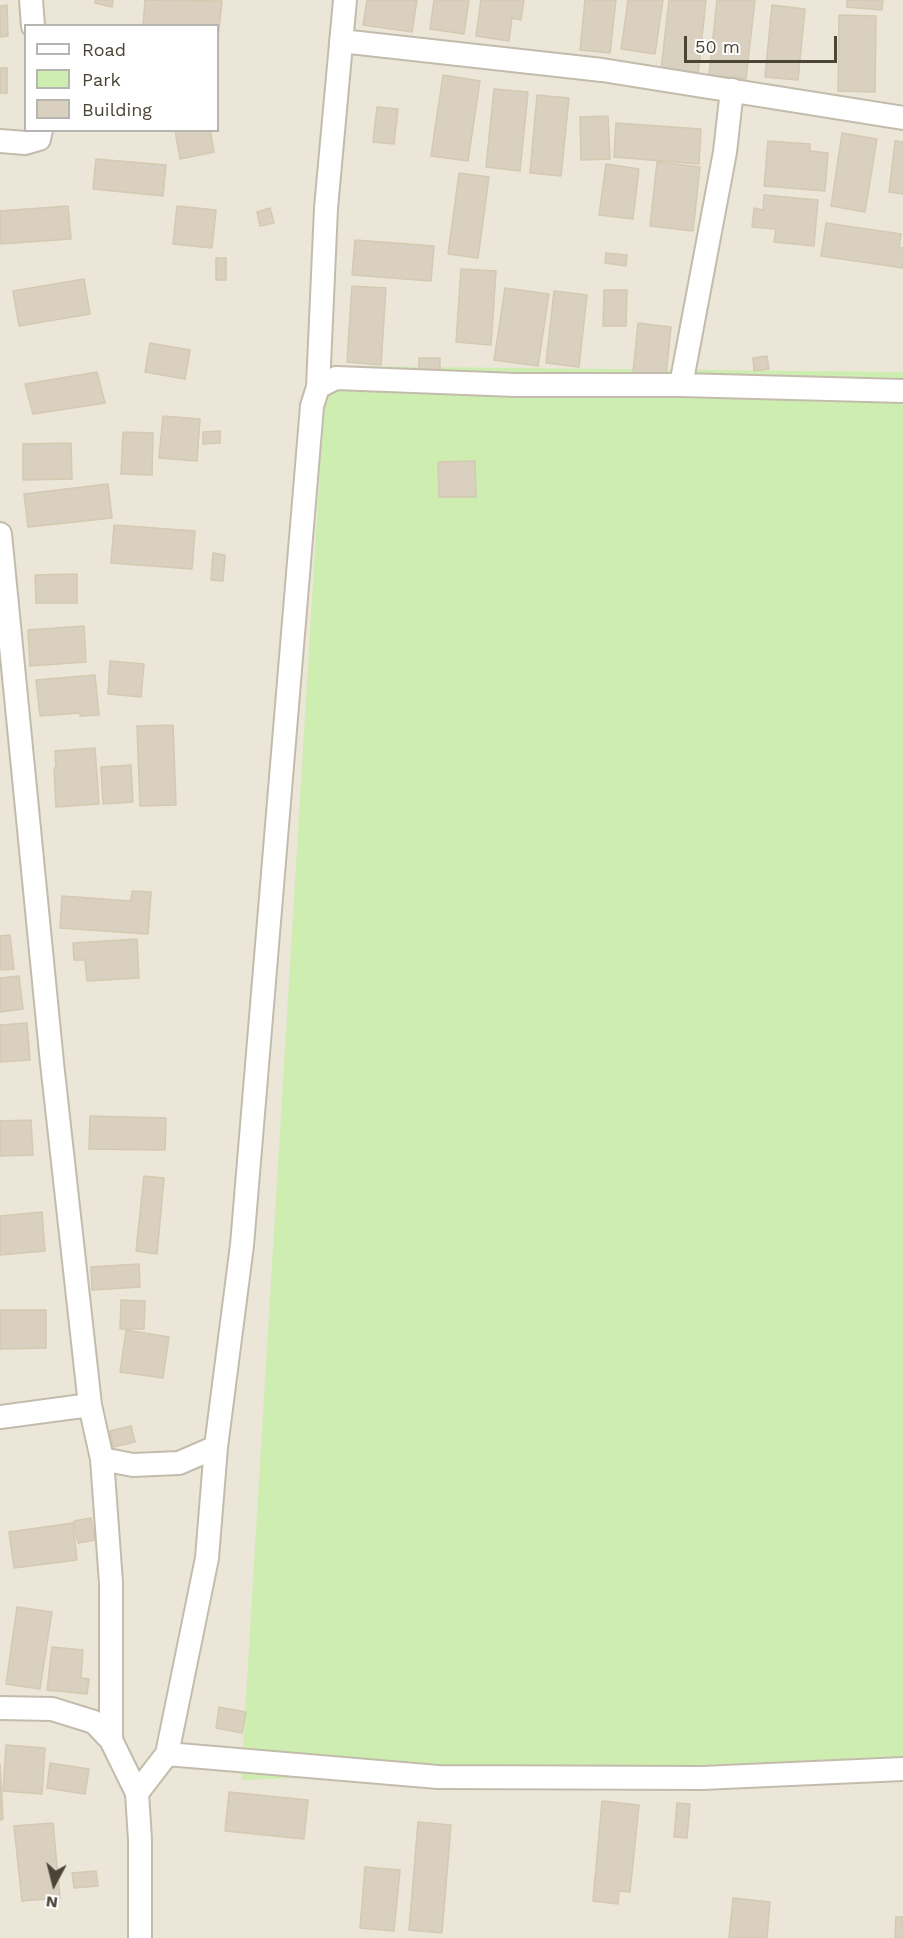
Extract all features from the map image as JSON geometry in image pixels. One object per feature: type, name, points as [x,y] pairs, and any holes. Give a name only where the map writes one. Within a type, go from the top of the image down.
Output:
[{"type":"street","points":[[31,0],[33,24]]},
{"type":"street","points":[[137,1792],[167,1754],[207,1558],[216,1447],[242,1245],[312,406],[318,387],[326,208],[345,0]]},
{"type":"street","points":[[341,41],[602,70],[903,118]]},
{"type":"street","points":[[681,385],[725,152],[732,90]]},
{"type":"street","points":[[0,141],[25,143],[39,138],[40,132]]},
{"type":"street","points":[[318,387],[336,378],[516,385],[681,385],[903,391]]},
{"type":"street","points":[[0,534],[53,1075],[90,1404],[102,1459],[111,1583],[111,1740]]},
{"type":"street","points":[[0,736],[6,737],[22,763]]},
{"type":"street","points":[[0,1417],[90,1404]]},
{"type":"street","points":[[102,1459],[133,1465],[179,1462],[216,1447]]},
{"type":"street","points":[[0,1708],[52,1709],[94,1722],[111,1740],[137,1792],[140,1840],[140,1938]]},
{"type":"street","points":[[167,1754],[438,1777],[702,1778],[903,1769]]},
{"type":"shaded area","points":[[0,0],[903,0],[903,1938],[0,1938]]},
{"type":"green space","points":[[326,366],[903,372],[903,1758],[241,1780]]},
{"type":"building","points":[[95,0],[113,0],[112,7],[95,3]]},
{"type":"building","points":[[145,0],[222,1],[219,29],[219,24],[143,24]]},
{"type":"building","points":[[367,0],[417,0],[412,32],[363,25]]},
{"type":"building","points":[[434,0],[469,0],[464,34],[430,29]]},
{"type":"building","points":[[481,0],[524,0],[521,20],[512,18],[509,41],[476,36]]},
{"type":"building","points":[[585,0],[616,0],[610,53],[580,50]]},
{"type":"building","points":[[628,0],[663,0],[655,54],[621,49]]},
{"type":"building","points":[[669,0],[706,0],[698,75],[661,70]]},
{"type":"building","points":[[717,0],[755,0],[746,79],[709,75]]},
{"type":"building","points":[[847,0],[883,0],[882,10],[847,7]]},
{"type":"building","points":[[7,5],[8,36],[0,37],[0,6]]},
{"type":"building","points":[[772,5],[805,9],[798,80],[765,77]]},
{"type":"building","points":[[839,15],[876,16],[875,92],[838,91]]},
{"type":"building","points":[[0,68],[7,68],[7,93],[0,93]]},
{"type":"building","points":[[443,75],[480,81],[468,161],[431,156]]},
{"type":"building","points":[[494,89],[528,92],[520,171],[486,167]]},
{"type":"building","points":[[537,95],[569,98],[561,176],[530,173]]},
{"type":"building","points":[[377,107],[398,109],[394,144],[373,142]]},
{"type":"building","points":[[608,116],[610,159],[581,160],[580,117]]},
{"type":"building","points":[[616,123],[701,129],[699,164],[614,157]]},
{"type":"building","points":[[175,132],[210,132],[214,152],[180,159]]},
{"type":"building","points":[[842,133],[877,139],[865,212],[831,206]]},
{"type":"building","points":[[768,141],[810,144],[810,151],[828,153],[825,191],[764,186]]},
{"type":"building","points":[[895,141],[903,142],[903,194],[889,192]]},
{"type":"building","points":[[96,159],[166,165],[163,196],[93,189]]},
{"type":"building","points":[[657,162],[700,167],[693,231],[650,226]]},
{"type":"building","points":[[606,164],[639,169],[633,219],[599,215]]},
{"type":"building","points":[[459,173],[489,177],[478,258],[448,254]]},
{"type":"building","points":[[764,195],[818,200],[814,246],[774,242],[776,229],[752,227],[754,208],[763,210]]},
{"type":"building","points":[[68,206],[71,239],[0,244],[0,211]]},
{"type":"building","points":[[177,206],[216,210],[212,248],[173,244]]},
{"type":"building","points":[[270,208],[274,223],[260,226],[257,212]]},
{"type":"building","points":[[826,223],[901,234],[899,248],[903,248],[903,268],[821,256]]},
{"type":"building","points":[[355,240],[434,246],[431,281],[352,275]]},
{"type":"building","points":[[606,253],[627,255],[626,266],[605,263]]},
{"type":"building","points":[[216,258],[226,258],[226,280],[216,280]]},
{"type":"building","points":[[461,269],[496,271],[491,345],[456,342]]},
{"type":"building","points":[[84,279],[90,314],[19,326],[13,291]]},
{"type":"building","points":[[352,286],[386,288],[381,365],[347,362]]},
{"type":"building","points":[[505,288],[549,294],[538,366],[494,360]]},
{"type":"building","points":[[604,290],[627,290],[626,326],[603,326]]},
{"type":"building","points":[[554,291],[587,295],[579,367],[546,363]]},
{"type":"building","points":[[638,323],[671,327],[666,376],[633,373]]},
{"type":"building","points":[[150,343],[190,350],[185,379],[145,372]]},
{"type":"building","points":[[767,356],[769,369],[754,371],[753,358]]},
{"type":"building","points":[[419,358],[440,358],[440,372],[419,372]]},
{"type":"building","points":[[97,372],[105,403],[33,414],[25,384]]},
{"type":"building","points":[[163,416],[200,419],[197,461],[159,458]]},
{"type":"building","points":[[220,431],[220,443],[203,444],[203,432]]},
{"type":"building","points":[[123,432],[153,433],[152,475],[121,474]]},
{"type":"building","points":[[71,443],[72,479],[23,480],[23,444]]},
{"type":"building","points":[[475,461],[476,497],[439,497],[438,462]]},
{"type":"building","points":[[108,484],[112,518],[28,527],[24,494]]},
{"type":"building","points":[[114,525],[195,531],[192,569],[111,563]]},
{"type":"building","points":[[213,553],[225,555],[223,581],[211,580]]},
{"type":"building","points":[[77,574],[77,603],[36,603],[35,575]]},
{"type":"building","points":[[84,626],[86,662],[30,666],[28,630]]},
{"type":"building","points":[[110,661],[144,664],[141,697],[108,694]]},
{"type":"building","points":[[95,675],[99,715],[80,716],[80,713],[40,716],[36,680]]},
{"type":"building","points":[[173,725],[176,805],[140,806],[137,726]]},
{"type":"building","points":[[95,748],[99,804],[56,807],[55,751]]},
{"type":"building","points":[[131,765],[133,802],[103,804],[101,767]]},
{"type":"building","points":[[132,891],[151,892],[148,934],[60,928],[62,896],[131,901]]},
{"type":"building","points":[[10,935],[14,969],[0,970],[0,936]]},
{"type":"building","points":[[137,939],[139,978],[87,981],[85,960],[74,960],[73,943]]},
{"type":"building","points":[[19,976],[23,1009],[0,1012],[0,978]]},
{"type":"building","points":[[27,1023],[30,1060],[0,1062],[0,1025]]},
{"type":"building","points":[[90,1116],[166,1118],[165,1150],[89,1149]]},
{"type":"building","points":[[31,1120],[33,1155],[0,1156],[0,1121]]},
{"type":"building","points":[[144,1176],[164,1178],[157,1254],[136,1251]]},
{"type":"building","points":[[42,1212],[45,1251],[0,1255],[0,1216]]},
{"type":"building","points":[[139,1264],[140,1287],[92,1290],[91,1267]]},
{"type":"building","points":[[121,1300],[145,1301],[144,1329],[120,1329]]},
{"type":"building","points":[[0,1310],[46,1310],[46,1348],[0,1349]]},
{"type":"building","points":[[126,1330],[169,1337],[163,1378],[120,1372]]},
{"type":"building","points":[[131,1426],[135,1442],[113,1447],[110,1431]]},
{"type":"building","points":[[91,1518],[95,1540],[78,1543],[74,1521]]},
{"type":"building","points":[[73,1523],[77,1560],[14,1568],[9,1532]]},
{"type":"building","points":[[17,1607],[52,1612],[40,1689],[6,1684]]},
{"type":"building","points":[[52,1647],[83,1650],[81,1678],[89,1679],[87,1694],[47,1690]]},
{"type":"building","points":[[219,1707],[246,1712],[242,1733],[216,1728]]},
{"type":"building","points":[[6,1745],[45,1748],[42,1794],[3,1791]]},
{"type":"building","points":[[50,1763],[89,1769],[85,1794],[47,1788]]},
{"type":"building","points":[[0,1764],[3,1819],[0,1820]]},
{"type":"building","points":[[229,1792],[308,1800],[304,1839],[225,1831]]},
{"type":"building","points":[[602,1801],[639,1805],[630,1892],[619,1891],[618,1904],[593,1901]]},
{"type":"building","points":[[677,1803],[690,1804],[687,1838],[674,1837]]},
{"type":"building","points":[[418,1822],[451,1825],[442,1933],[409,1930]]},
{"type":"building","points":[[53,1823],[60,1898],[22,1901],[14,1826]]},
{"type":"building","points":[[365,1867],[400,1870],[394,1931],[360,1928]]},
{"type":"building","points":[[96,1871],[98,1886],[74,1888],[72,1873]]},
{"type":"building","points":[[733,1898],[770,1902],[767,1938],[729,1938]]},
{"type":"building","points":[[896,1917],[903,1917],[903,1938],[895,1938]]}]
